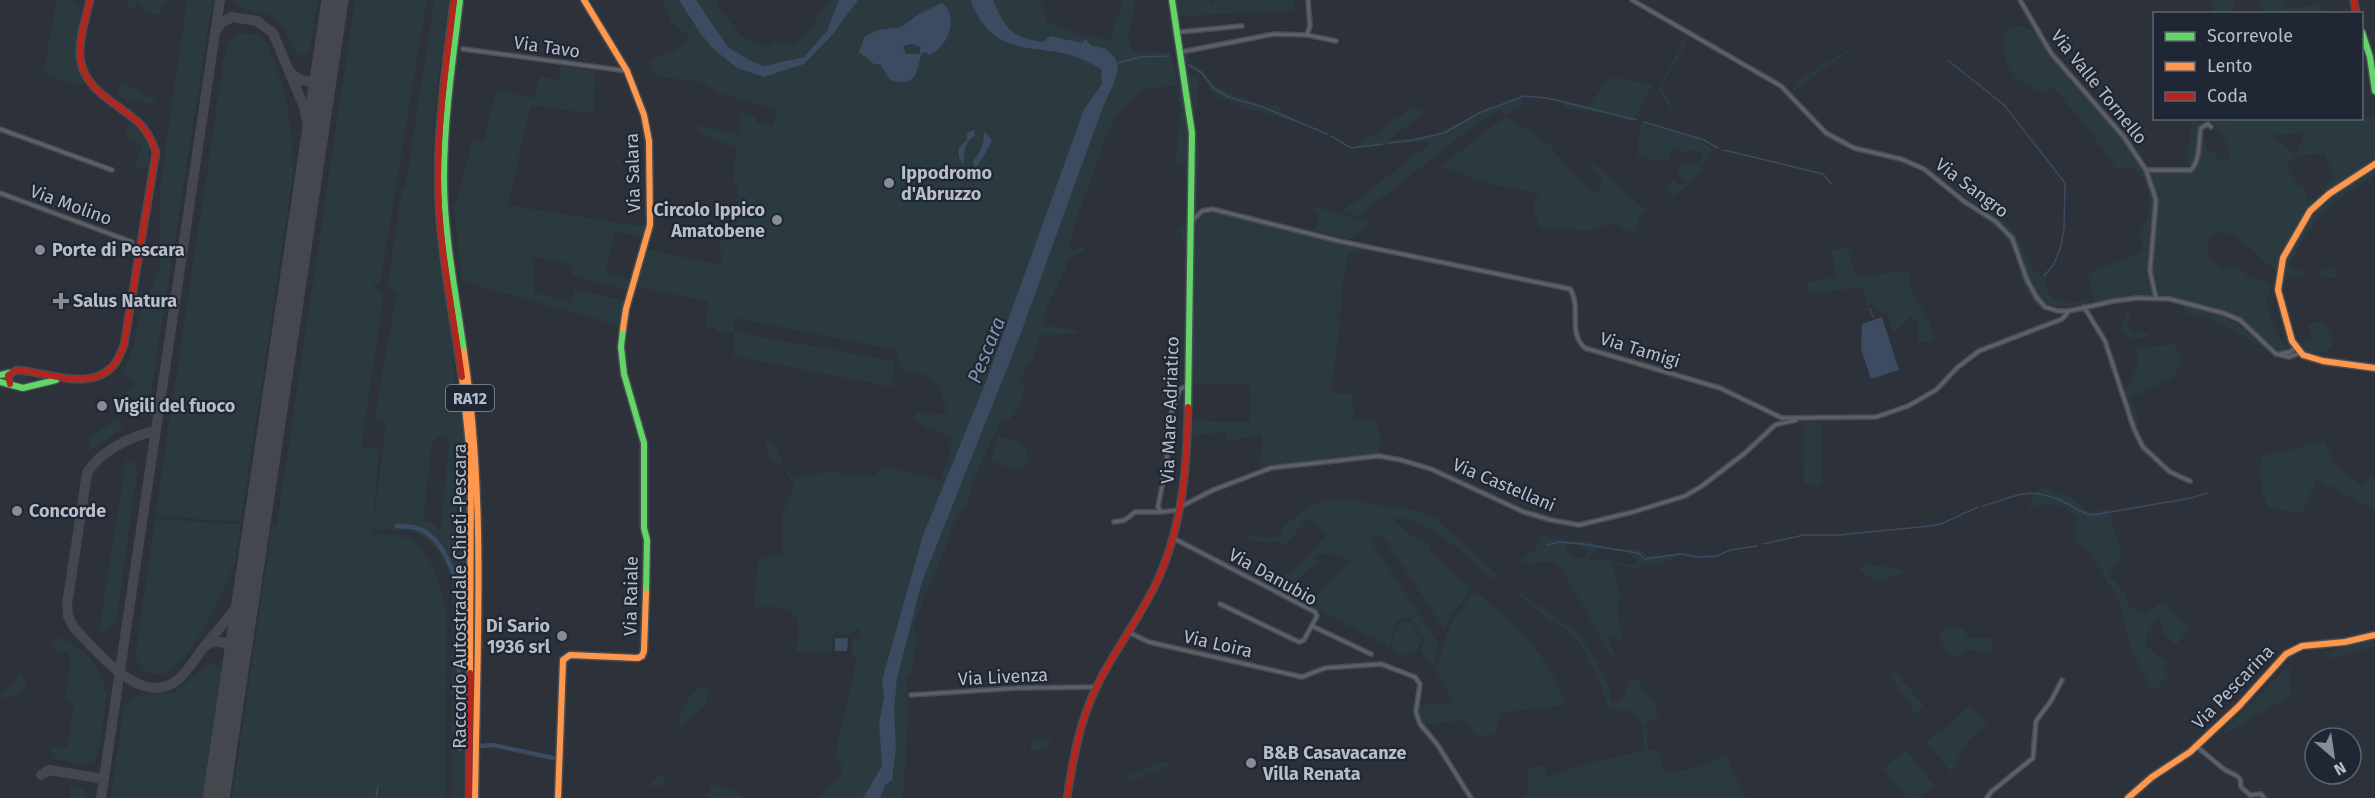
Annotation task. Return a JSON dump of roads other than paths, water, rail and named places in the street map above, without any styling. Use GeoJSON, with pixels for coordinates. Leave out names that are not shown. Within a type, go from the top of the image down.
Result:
{"type":"FeatureCollection","features":[{"type":"Feature","properties":{"kind":"main road"},"geometry":{"type":"LineString","coordinates":[[0,382],[19,388],[62,378],[98,377],[109,372],[119,359],[124,345],[155,166],[155,146],[142,126],[101,96],[84,73],[81,49],[90,0]]}},
{"type":"Feature","properties":{"kind":"main road","name":"Raccordo Autostradale Chieti-Pescara"},"geometry":{"type":"LineString","coordinates":[[454,0],[441,106],[438,179],[441,230],[463,383],[471,465],[469,798]]}},
{"type":"Feature","properties":{"kind":"main road","name":"Raccordo Autostradale Chieti-Pescara"},"geometry":{"type":"LineString","coordinates":[[460,0],[446,113],[444,179],[447,231],[470,397],[476,461],[478,538],[475,798]]}},
{"type":"Feature","properties":{"kind":"main road","name":"Via Salara"},"geometry":{"type":"LineString","coordinates":[[584,0],[627,71],[644,115],[649,150],[650,225],[626,309],[621,347],[624,374],[641,426]]}},
{"type":"Feature","properties":{"kind":"main road","name":"Via Mare Adriatico"},"geometry":{"type":"LineString","coordinates":[[1066,798],[1075,747],[1086,710],[1096,687],[1159,578],[1173,538],[1180,508],[1187,451],[1192,133],[1179,32],[1172,0]]}},
{"type":"Feature","properties":{"kind":"main road"},"geometry":{"type":"LineString","coordinates":[[2363,38],[2370,57],[2375,91]]}},
{"type":"Feature","properties":{"kind":"main road"},"geometry":{"type":"LineString","coordinates":[[2375,164],[2317,203],[2283,258],[2278,290],[2284,315],[2298,350],[2311,358],[2375,368]]}},
{"type":"Feature","properties":{"kind":"main road"},"geometry":{"type":"LineString","coordinates":[[0,375],[24,369],[62,378]]}},
{"type":"Feature","properties":{"kind":"main road"},"geometry":{"type":"LineString","coordinates":[[29,385],[32,378],[30,372]]}},
{"type":"Feature","properties":{"kind":"main road"},"geometry":{"type":"LineString","coordinates":[[9,373],[10,384]]}},
{"type":"Feature","properties":{"kind":"main road","name":"Via Raiale"},"geometry":{"type":"LineString","coordinates":[[558,798],[563,660],[570,656],[638,658],[644,651],[647,540],[644,528],[646,460],[641,426]]}},
{"type":"Feature","properties":{"kind":"main road","name":"Via Pescarina"},"geometry":{"type":"LineString","coordinates":[[2128,798],[2152,777],[2180,760],[2196,746],[2244,701],[2280,658],[2292,650],[2306,645],[2345,642],[2375,635]]}},
{"type":"Feature","properties":{"kind":"street"},"geometry":{"type":"LineString","coordinates":[[1307,35],[1310,26],[1308,0]]}},
{"type":"Feature","properties":{"kind":"street","name":"Via Sangro"},"geometry":{"type":"LineString","coordinates":[[1632,0],[1781,86],[1826,133],[1854,148],[1901,159],[1924,169],[1965,202],[2005,229],[2012,238],[2027,280],[2037,298],[2052,310],[2069,311]]}},
{"type":"Feature","properties":{"kind":"street","name":"Via Valle Tornello"},"geometry":{"type":"LineString","coordinates":[[2020,0],[2051,53],[2124,136],[2146,170],[2156,200],[2150,271],[2156,298]]}},
{"type":"Feature","properties":{"kind":"street"},"geometry":{"type":"LineString","coordinates":[[1179,32],[1242,26]]}},
{"type":"Feature","properties":{"kind":"street"},"geometry":{"type":"LineString","coordinates":[[1181,52],[1270,34],[1307,35],[1336,41]]}},
{"type":"Feature","properties":{"kind":"street","name":"Via Tavo"},"geometry":{"type":"LineString","coordinates":[[463,49],[627,71]]}},
{"type":"Feature","properties":{"kind":"street"},"geometry":{"type":"LineString","coordinates":[[2146,170],[2191,170],[2199,154],[2202,128],[2208,124],[2211,127]]}},
{"type":"Feature","properties":{"kind":"street"},"geometry":{"type":"LineString","coordinates":[[0,129],[112,170]]}},
{"type":"Feature","properties":{"kind":"street","name":"Via Molino"},"geometry":{"type":"LineString","coordinates":[[0,194],[132,242]]}},
{"type":"Feature","properties":{"kind":"street","name":"Via Tamigi"},"geometry":{"type":"LineString","coordinates":[[1191,222],[1202,211],[1212,209],[1339,241],[1570,289],[1575,300],[1577,338],[1585,348],[1705,383],[1736,395],[1782,418],[1876,417],[1908,406],[1936,390],[1958,367],[1979,351],[2062,319],[2069,311]]}},
{"type":"Feature","properties":{"kind":"street"},"geometry":{"type":"LineString","coordinates":[[2069,311],[2114,301],[2156,298],[2195,305],[2240,320],[2278,355],[2289,357],[2298,350]]}},
{"type":"Feature","properties":{"kind":"street"},"geometry":{"type":"LineString","coordinates":[[2084,307],[2104,341],[2134,429],[2143,447],[2170,472],[2190,481]]}},
{"type":"Feature","properties":{"kind":"street"},"geometry":{"type":"LineString","coordinates":[[2278,355],[2298,350]]}},
{"type":"Feature","properties":{"kind":"street"},"geometry":{"type":"LineString","coordinates":[[1161,512],[1158,507],[1167,460],[1169,415],[1180,389],[1188,386]]}},
{"type":"Feature","properties":{"kind":"street","name":"Via Castellani"},"geometry":{"type":"LineString","coordinates":[[1180,508],[1213,490],[1270,468],[1379,456],[1401,460],[1431,470],[1533,514],[1564,524],[1579,525],[1685,496],[1745,453],[1775,425],[1798,419]]}},
{"type":"Feature","properties":{"kind":"street"},"geometry":{"type":"LineString","coordinates":[[1114,522],[1125,520],[1135,512],[1161,512],[1180,508]]}},
{"type":"Feature","properties":{"kind":"street","name":"Via Danubio"},"geometry":{"type":"LineString","coordinates":[[1173,538],[1315,612],[1317,617],[1304,640],[1299,642],[1220,604]]}},
{"type":"Feature","properties":{"kind":"street"},"geometry":{"type":"LineString","coordinates":[[1312,626],[1371,654]]}},
{"type":"Feature","properties":{"kind":"street","name":"Via Loira"},"geometry":{"type":"LineString","coordinates":[[1128,632],[1149,642],[1303,677],[1325,668],[1381,664],[1415,677],[1420,687],[1416,712],[1420,724],[1437,744],[1471,798]]}},
{"type":"Feature","properties":{"kind":"street"},"geometry":{"type":"LineString","coordinates":[[1988,798],[1990,792],[2033,758],[2036,721],[2051,701],[2062,680]]}},
{"type":"Feature","properties":{"kind":"street","name":"Via Livenza"},"geometry":{"type":"LineString","coordinates":[[911,695],[1019,688],[1096,687]]}},
{"type":"Feature","properties":{"kind":"street"},"geometry":{"type":"LineString","coordinates":[[2196,746],[2225,770],[2237,776],[2241,787],[2250,795],[2261,794],[2264,798]]}},
{"type":"Feature","properties":{"kind":"water"},"geometry":{"type":"Polygon","coordinates":[[[679,0],[696,0],[728,47],[764,66],[804,57],[827,31],[839,0],[858,0],[833,34],[804,64],[764,77],[737,68],[712,48],[679,0]]]}},
{"type":"Feature","properties":{"kind":"water","name":"Pescara"},"geometry":{"type":"Polygon","coordinates":[[[970,0],[993,0],[1001,18],[1010,30],[1023,37],[1043,42],[1050,36],[1082,43],[1086,39],[1090,45],[1106,49],[1115,57],[1118,69],[1020,336],[921,585],[897,679],[894,709],[896,748],[892,780],[885,785],[880,798],[863,798],[882,766],[879,724],[884,697],[882,680],[923,535],[985,384],[1084,109],[1102,84],[1101,69],[1087,62],[1062,53],[1018,46],[996,36],[986,28],[970,0]]]}},
{"type":"Feature","properties":{"kind":"water"},"geometry":{"type":"Polygon","coordinates":[[[942,3],[947,9],[951,23],[946,39],[936,51],[929,55],[922,53],[911,80],[899,82],[890,80],[880,64],[874,64],[859,52],[865,36],[878,30],[901,27],[919,14],[942,3]],[[912,44],[903,46],[906,54],[919,54],[921,47],[912,44]]]}},
{"type":"Feature","properties":{"kind":"water"},"geometry":{"type":"Polygon","coordinates":[[[974,130],[975,136],[968,142],[965,149],[964,165],[959,157],[959,147],[967,140],[967,133],[974,130]]]}},
{"type":"Feature","properties":{"kind":"water"},"geometry":{"type":"Polygon","coordinates":[[[984,131],[992,140],[975,171],[973,161],[982,147],[984,131]]]}},
{"type":"Feature","properties":{"kind":"water"},"geometry":{"type":"Polygon","coordinates":[[[1882,317],[1899,370],[1871,379],[1861,349],[1862,324],[1882,317]]]}},
{"type":"Feature","properties":{"kind":"water"},"geometry":{"type":"Polygon","coordinates":[[[835,638],[848,638],[847,651],[835,651],[835,638]]]}},
{"type":"Feature","properties":{"kind":"waterway"},"geometry":{"type":"LineString","coordinates":[[1117,63],[1140,57],[1169,56]]}},
{"type":"Feature","properties":{"kind":"waterway"},"geometry":{"type":"LineString","coordinates":[[1949,61],[2004,105],[2065,183],[2064,228],[2061,246],[2054,264],[2044,276]]}},
{"type":"Feature","properties":{"kind":"waterway"},"geometry":{"type":"LineString","coordinates":[[1189,65],[1202,73],[1212,87],[1228,97],[1260,106],[1327,134]]}},
{"type":"Feature","properties":{"kind":"waterway"},"geometry":{"type":"LineString","coordinates":[[1388,143],[1444,133],[1479,113],[1524,96],[1547,98],[1637,120]]}},
{"type":"Feature","properties":{"kind":"waterway"},"geometry":{"type":"LineString","coordinates":[[1644,122],[1704,140],[1718,148]]}},
{"type":"Feature","properties":{"kind":"waterway"},"geometry":{"type":"LineString","coordinates":[[1331,136],[1351,148],[1383,144]]}},
{"type":"Feature","properties":{"kind":"waterway"},"geometry":{"type":"LineString","coordinates":[[1724,150],[1823,174],[1831,184]]}},
{"type":"Feature","properties":{"kind":"waterway"},"geometry":{"type":"LineString","coordinates":[[1871,313],[1873,317]]}},
{"type":"Feature","properties":{"kind":"waterway"},"geometry":{"type":"LineString","coordinates":[[1983,506],[2034,493],[2055,498],[2093,515],[2191,498],[2207,493]]}},
{"type":"Feature","properties":{"kind":"waterway"},"geometry":{"type":"LineString","coordinates":[[1763,544],[1804,535],[1839,535],[1931,526],[1941,524],[1978,507]]}},
{"type":"Feature","properties":{"kind":"waterway"},"geometry":{"type":"LineString","coordinates":[[397,526],[424,531],[438,543],[458,585],[460,749]]}},
{"type":"Feature","properties":{"kind":"waterway"},"geometry":{"type":"LineString","coordinates":[[1547,545],[1559,542],[1583,544],[1638,553],[1645,559],[1680,554],[1698,557],[1717,556],[1730,550],[1757,546]]}},
{"type":"Feature","properties":{"kind":"waterway"},"geometry":{"type":"LineString","coordinates":[[480,746],[493,745],[553,758]]}},
{"type":"Feature","properties":{"kind":"waterway"},"geometry":{"type":"LineString","coordinates":[[376,798],[378,786]]}},
{"type":"Feature","properties":{"kind":"place","name":"Ippodromo d'Abruzzo"},"geometry":{"type":"Point","coordinates":[889,183]}},
{"type":"Feature","properties":{"kind":"place","name":"Circolo Ippico Amatobene"},"geometry":{"type":"Point","coordinates":[777,220]}},
{"type":"Feature","properties":{"kind":"place","name":"Porte di Pescara"},"geometry":{"type":"Point","coordinates":[40,250]}},
{"type":"Feature","properties":{"kind":"place","name":"Salus Natura"},"geometry":{"type":"Point","coordinates":[61,301]}},
{"type":"Feature","properties":{"kind":"place","name":"Vigili del fuoco"},"geometry":{"type":"Point","coordinates":[102,406]}},
{"type":"Feature","properties":{"kind":"place","name":"Concorde"},"geometry":{"type":"Point","coordinates":[17,511]}},
{"type":"Feature","properties":{"kind":"place","name":"Di Sario 1936 srl"},"geometry":{"type":"Point","coordinates":[562,636]}},
{"type":"Feature","properties":{"kind":"place","name":"B&B Casavacanze Villa Renata"},"geometry":{"type":"Point","coordinates":[1251,763]}}]}
